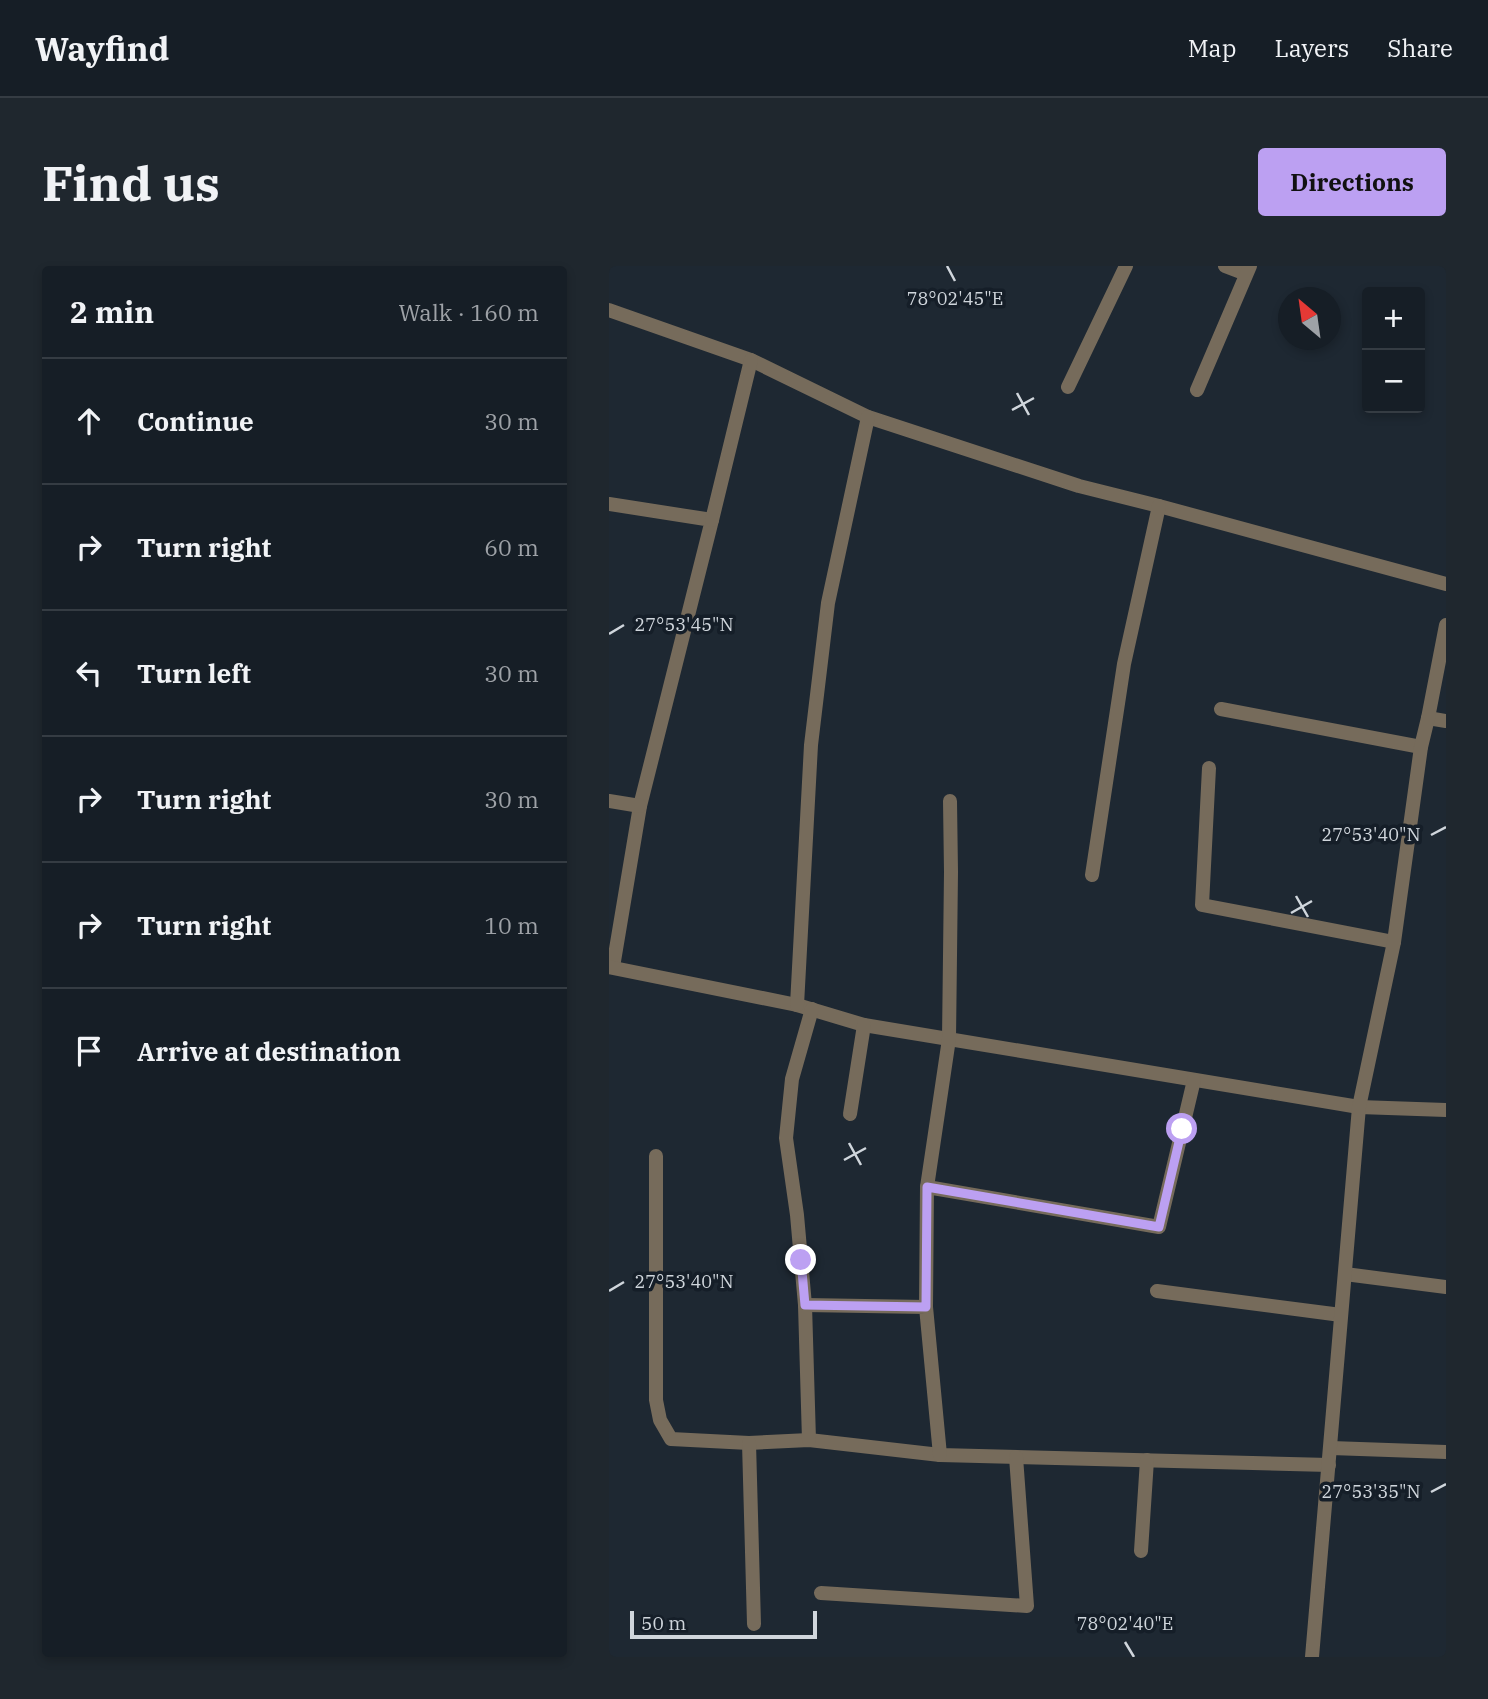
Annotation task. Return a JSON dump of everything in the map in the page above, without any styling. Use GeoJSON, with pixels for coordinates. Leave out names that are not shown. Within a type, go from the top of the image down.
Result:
{"type":"FeatureCollection","features":[{"type":"Feature","properties":{"kind":"street"},"geometry":{"type":"LineString","coordinates":[[1068,387],[1126,266]]}},
{"type":"Feature","properties":{"kind":"street"},"geometry":{"type":"LineString","coordinates":[[1197,390],[1248,270],[1225,266]]}},
{"type":"Feature","properties":{"kind":"street"},"geometry":{"type":"LineString","coordinates":[[609,310],[751,360],[868,417],[1079,486],[1446,584]]}},
{"type":"Feature","properties":{"kind":"street"},"geometry":{"type":"LineString","coordinates":[[751,360],[640,806],[611,967],[797,1005],[864,1025],[1359,1107],[1446,1110]]}},
{"type":"Feature","properties":{"kind":"street"},"geometry":{"type":"LineString","coordinates":[[797,1005],[811,746],[828,603],[868,417]]}},
{"type":"Feature","properties":{"kind":"street"},"geometry":{"type":"LineString","coordinates":[[609,504],[712,520]]}},
{"type":"Feature","properties":{"kind":"street"},"geometry":{"type":"LineString","coordinates":[[1092,876],[1124,664],[1159,506]]}},
{"type":"Feature","properties":{"kind":"street"},"geometry":{"type":"LineString","coordinates":[[1313,1657],[1359,1107],[1394,942],[1421,747],[1446,625]]}},
{"type":"Feature","properties":{"kind":"street"},"geometry":{"type":"LineString","coordinates":[[1221,709],[1421,747]]}},
{"type":"Feature","properties":{"kind":"street"},"geometry":{"type":"LineString","coordinates":[[1428,718],[1446,721]]}},
{"type":"Feature","properties":{"kind":"street"},"geometry":{"type":"LineString","coordinates":[[1209,768],[1202,905],[1394,942]]}},
{"type":"Feature","properties":{"kind":"street"},"geometry":{"type":"LineString","coordinates":[[609,801],[640,806]]}},
{"type":"Feature","properties":{"kind":"street"},"geometry":{"type":"LineString","coordinates":[[940,1455],[926,1307],[927,1187],[949,1039],[950,801]]}},
{"type":"Feature","properties":{"kind":"street"},"geometry":{"type":"LineString","coordinates":[[809,1440],[805,1305],[797,1215],[786,1139],[792,1079],[812,1009]]}},
{"type":"Feature","properties":{"kind":"street"},"geometry":{"type":"LineString","coordinates":[[850,1114],[864,1025]]}},
{"type":"Feature","properties":{"kind":"street"},"geometry":{"type":"LineString","coordinates":[[927,1187],[1159,1227],[1194,1080]]}},
{"type":"Feature","properties":{"kind":"street"},"geometry":{"type":"LineString","coordinates":[[656,1156],[656,1400],[660,1420],[671,1439],[749,1443],[809,1440],[940,1455],[1329,1465]]}},
{"type":"Feature","properties":{"kind":"street"},"geometry":{"type":"LineString","coordinates":[[1345,1274],[1446,1287]]}},
{"type":"Feature","properties":{"kind":"street"},"geometry":{"type":"LineString","coordinates":[[1157,1291],[1342,1315]]}},
{"type":"Feature","properties":{"kind":"street"},"geometry":{"type":"LineString","coordinates":[[805,1305],[926,1307]]}},
{"type":"Feature","properties":{"kind":"street"},"geometry":{"type":"LineString","coordinates":[[749,1443],[754,1624]]}},
{"type":"Feature","properties":{"kind":"street"},"geometry":{"type":"LineString","coordinates":[[1331,1448],[1446,1452]]}},
{"type":"Feature","properties":{"kind":"street"},"geometry":{"type":"LineString","coordinates":[[821,1593],[1027,1606],[1016,1457]]}},
{"type":"Feature","properties":{"kind":"street"},"geometry":{"type":"LineString","coordinates":[[1141,1552],[1147,1460]]}},
{"type":"Feature","properties":{"kind":"route"},"geometry":{"type":"LineString","coordinates":[[801,1260],[805,1305],[926,1307],[927,1187],[1159,1227],[1182,1129]]}}]}
